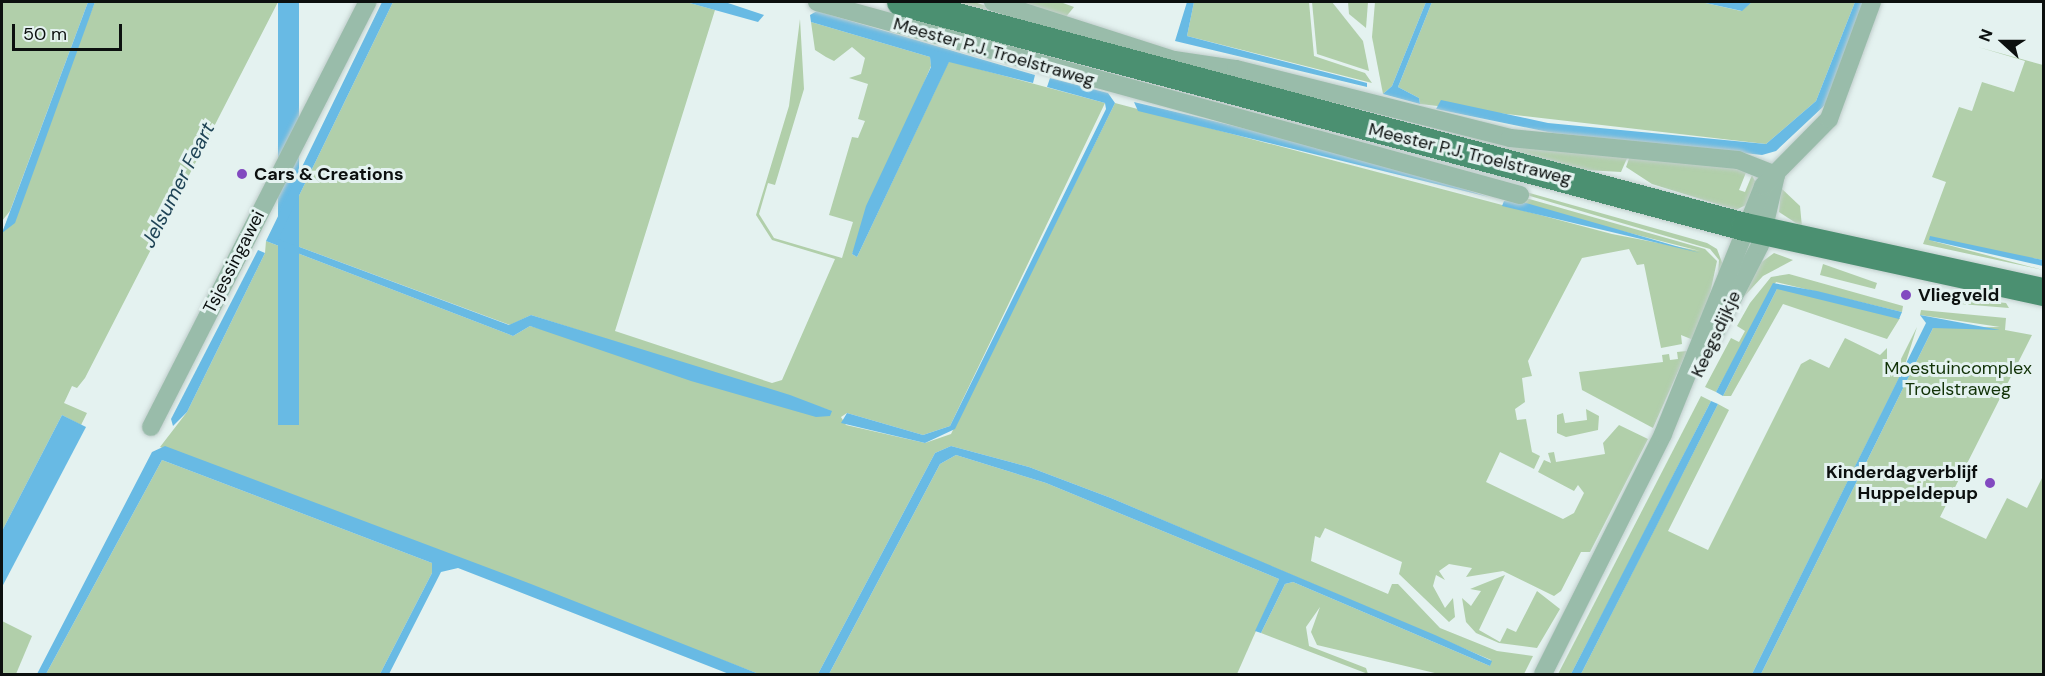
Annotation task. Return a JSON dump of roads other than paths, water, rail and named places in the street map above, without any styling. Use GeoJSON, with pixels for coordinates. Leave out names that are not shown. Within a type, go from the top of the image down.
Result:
{"type":"FeatureCollection","features":[{"type":"Feature","properties":{"kind":"main road","name":"Meester P.J. Troelstraweg"},"geometry":{"type":"LineString","coordinates":[[901,2],[1755,229],[2043,292]]}},
{"type":"Feature","properties":{"kind":"street","name":"Tsjessingawei"},"geometry":{"type":"LineString","coordinates":[[151,427],[368,2]]}},
{"type":"Feature","properties":{"kind":"street","name":"Meester P.J. Troelstraweg"},"geometry":{"type":"LineString","coordinates":[[817,2],[1520,195]]}},
{"type":"Feature","properties":{"kind":"street","name":"Meester P.J. Troelstraweg"},"geometry":{"type":"LineString","coordinates":[[993,2],[1174,60],[1236,69],[1510,138],[1738,160],[1776,175]]}},
{"type":"Feature","properties":{"kind":"street"},"geometry":{"type":"LineString","coordinates":[[1776,175],[1829,119],[1872,2]]}},
{"type":"Feature","properties":{"kind":"street","name":"Keegsdijkje"},"geometry":{"type":"LineString","coordinates":[[1543,675],[1575,605],[1663,434],[1755,229],[1776,175]]}},
{"type":"Feature","properties":{"kind":"street","name":"Keegsdijkje"},"geometry":{"type":"LineString","coordinates":[[1533,675],[1575,605]]}},
{"type":"Feature","properties":{"kind":"water"},"geometry":{"type":"Polygon","coordinates":[[[88,2],[95,2],[15,223],[2,233],[88,2]]]}},
{"type":"Feature","properties":{"kind":"water"},"geometry":{"type":"Polygon","coordinates":[[[278,2],[299,2],[299,425],[278,425],[278,2]]]}},
{"type":"Feature","properties":{"kind":"water"},"geometry":{"type":"Polygon","coordinates":[[[382,2],[393,2],[278,239],[509,325],[531,315],[790,395],[832,411],[830,416],[816,417],[691,381],[530,326],[513,336],[266,241],[382,2]]]}},
{"type":"Feature","properties":{"kind":"water"},"geometry":{"type":"Polygon","coordinates":[[[686,2],[725,2],[764,15],[758,22],[686,2]]]}},
{"type":"Feature","properties":{"kind":"water"},"geometry":{"type":"Polygon","coordinates":[[[1187,2],[1194,2],[1187,36],[1367,83],[1367,87],[1175,41],[1187,2]]]}},
{"type":"Feature","properties":{"kind":"water"},"geometry":{"type":"Polygon","coordinates":[[[1426,2],[1432,2],[1398,87],[1419,98],[1420,104],[1383,94],[1392,86],[1426,2]]]}},
{"type":"Feature","properties":{"kind":"water"},"geometry":{"type":"Polygon","coordinates":[[[1701,2],[1752,2],[1742,11],[1701,2]]]}},
{"type":"Feature","properties":{"kind":"water"},"geometry":{"type":"Polygon","coordinates":[[[1855,2],[1863,2],[1825,105],[1776,151],[1762,155],[1553,133],[1436,109],[1441,100],[1548,123],[1766,144],[1816,101],[1855,2]]]}},
{"type":"Feature","properties":{"kind":"water"},"geometry":{"type":"Polygon","coordinates":[[[817,11],[1035,75],[1033,83],[949,62],[857,257],[852,254],[866,206],[931,67],[930,57],[811,22],[810,15],[817,11]]]}},
{"type":"Feature","properties":{"kind":"water"},"geometry":{"type":"Polygon","coordinates":[[[1050,78],[1108,93],[1115,103],[955,429],[925,443],[841,423],[847,413],[923,435],[950,426],[1106,109],[1105,103],[1047,87],[1050,78]]]}},
{"type":"Feature","properties":{"kind":"water"},"geometry":{"type":"Polygon","coordinates":[[[1134,102],[1372,159],[1489,197],[1138,111],[1134,102]]]}},
{"type":"Feature","properties":{"kind":"water"},"geometry":{"type":"Polygon","coordinates":[[[1504,201],[1526,203],[1700,253],[1502,206],[1504,201]]]}},
{"type":"Feature","properties":{"kind":"water"},"geometry":{"type":"Polygon","coordinates":[[[1930,236],[2043,260],[2043,266],[1929,240],[1930,236]]]}},
{"type":"Feature","properties":{"kind":"water"},"geometry":{"type":"Polygon","coordinates":[[[258,250],[265,253],[187,412],[173,426],[171,419],[258,250]]]}},
{"type":"Feature","properties":{"kind":"water"},"geometry":{"type":"Polygon","coordinates":[[[1773,283],[1817,291],[1902,312],[1899,319],[1777,289],[1723,396],[1716,392],[1773,283]]]}},
{"type":"Feature","properties":{"kind":"water"},"geometry":{"type":"Polygon","coordinates":[[[1920,315],[2000,330],[1933,328],[1761,674],[1752,674],[1926,323],[1920,315]]]}},
{"type":"Feature","properties":{"kind":"water"},"geometry":{"type":"Polygon","coordinates":[[[1711,401],[1718,404],[1581,674],[1571,674],[1711,401]]]}},
{"type":"Feature","properties":{"kind":"water"},"geometry":{"type":"Polygon","coordinates":[[[62,415],[86,427],[2,587],[2,531],[62,415]]]}},
{"type":"Feature","properties":{"kind":"water"},"geometry":{"type":"Polygon","coordinates":[[[165,446],[531,584],[759,674],[729,674],[458,568],[441,572],[389,674],[380,674],[432,573],[432,563],[162,460],[46,674],[37,674],[152,452],[165,446]]]}},
{"type":"Feature","properties":{"kind":"water"},"geometry":{"type":"Polygon","coordinates":[[[951,446],[1029,467],[1111,498],[1435,635],[1492,661],[1490,666],[1293,582],[1285,584],[1261,633],[1255,631],[1279,579],[1046,483],[956,455],[940,464],[829,674],[818,674],[935,453],[951,446]]]}},
{"type":"Feature","properties":{"kind":"place","name":"Cars & Creations"},"geometry":{"type":"Point","coordinates":[242,174]}},
{"type":"Feature","properties":{"kind":"place","name":"Vliegveld"},"geometry":{"type":"Point","coordinates":[1906,295]}},
{"type":"Feature","properties":{"kind":"place","name":"Kinderdagverblijf Huppeldepup"},"geometry":{"type":"Point","coordinates":[1990,483]}},
{"type":"Feature","properties":{"kind":"water label","name":"Jelsumer Feart"},"geometry":{"type":"Point","coordinates":[178,185]}},
{"type":"Feature","properties":{"kind":"park label","name":"Moestuincomplex Troelstraweg"},"geometry":{"type":"Point","coordinates":[1958,379]}}]}
